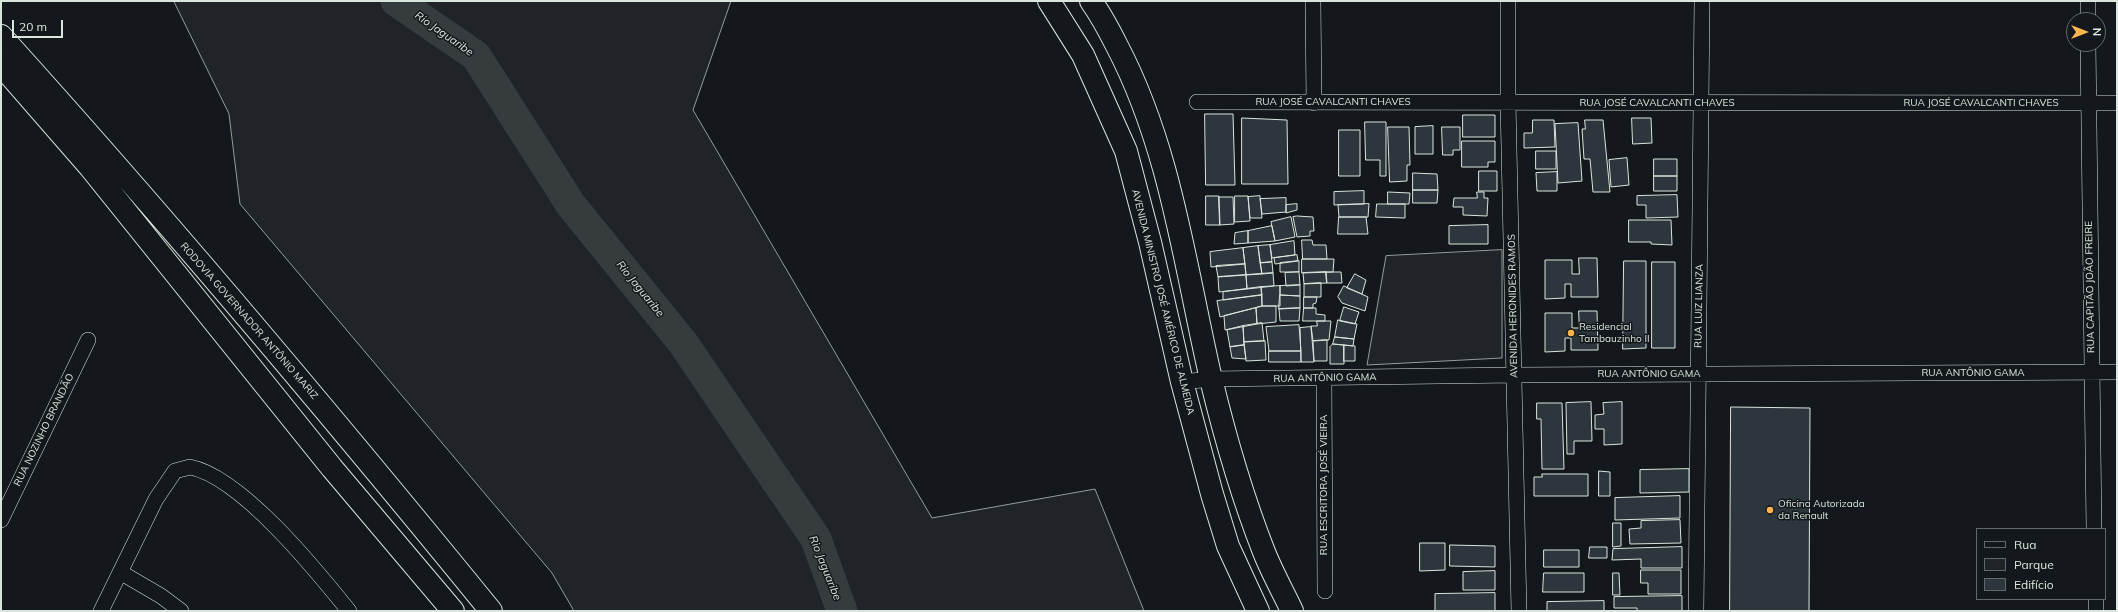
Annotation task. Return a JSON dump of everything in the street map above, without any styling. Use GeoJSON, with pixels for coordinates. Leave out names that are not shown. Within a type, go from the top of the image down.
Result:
{"type":"FeatureCollection","features":[{"type":"Feature","properties":{"kind":"main road","name":"AVENIDA MINISTRO JOSÉ AMÉRICO DE ALMEIDA"},"geometry":{"type":"LineString","coordinates":[[1049,1],[1083,55],[1126,151],[1150,242],[1182,382],[1212,494],[1228,546],[1258,611]]}},
{"type":"Feature","properties":{"kind":"main road"},"geometry":{"type":"LineString","coordinates":[[1091,1],[1100,13],[1129,69],[1154,132],[1181,238],[1211,379],[1237,474],[1265,553],[1292,611]]}},
{"type":"Feature","properties":{"kind":"main road","name":"RODOVIA GOVERNADOR ANTÔNIO MARIZ"},"geometry":{"type":"LineString","coordinates":[[1,36],[85,130],[356,446],[491,611]]}},
{"type":"Feature","properties":{"kind":"main road"},"geometry":{"type":"LineString","coordinates":[[1,65],[22,86],[90,167],[332,468],[453,611]]}},
{"type":"Feature","properties":{"kind":"street"},"geometry":{"type":"LineString","coordinates":[[1313,1],[1314,103]]}},
{"type":"Feature","properties":{"kind":"street","name":"AVENIDA HERONIDES RAMOS"},"geometry":{"type":"LineString","coordinates":[[1508,1],[1508,102],[1520,611]]}},
{"type":"Feature","properties":{"kind":"street","name":"RUA LUIZ LIANZA"},"geometry":{"type":"LineString","coordinates":[[1696,611],[1702,1]]}},
{"type":"Feature","properties":{"kind":"street"},"geometry":{"type":"LineString","coordinates":[[2088,1],[2088,12]]}},
{"type":"Feature","properties":{"kind":"street","name":"RUA CAPITÃO JOÃO FREIRE"},"geometry":{"type":"LineString","coordinates":[[2088,52],[2094,528]]}},
{"type":"Feature","properties":{"kind":"street","name":"RUA JOSÉ CAVALCANTI CHAVES"},"geometry":{"type":"LineString","coordinates":[[1197,102],[1508,102],[1701,104],[2117,103]]}},
{"type":"Feature","properties":{"kind":"street","name":"RUA NOZINHO BRANDÃO"},"geometry":{"type":"LineString","coordinates":[[1,520],[88,340]]}},
{"type":"Feature","properties":{"kind":"street","name":"RUA ANTÔNIO GAMA"},"geometry":{"type":"LineString","coordinates":[[1182,382],[1211,379],[1514,375],[2117,372]]}},
{"type":"Feature","properties":{"kind":"street","name":"RUA ESCRITORA JOSÉ VIEIRA"},"geometry":{"type":"LineString","coordinates":[[1324,378],[1325,591]]}},
{"type":"Feature","properties":{"kind":"street"},"geometry":{"type":"LineString","coordinates":[[101,611],[156,500],[175,471],[183,468],[195,468],[228,485],[282,533],[349,611]]}},
{"type":"Feature","properties":{"kind":"street"},"geometry":{"type":"LineString","coordinates":[[120,572],[162,596],[181,611]]}},
{"type":"Feature","properties":{"kind":"street"},"geometry":{"type":"LineString","coordinates":[[2096,600],[2096,611]]}},
{"type":"Feature","properties":{"kind":"green space"},"geometry":{"type":"Polygon","coordinates":[[[174,1],[731,1],[693,110],[932,518],[1095,489],[1144,611],[574,611],[552,573],[240,204],[229,114],[174,1]]]}},
{"type":"Feature","properties":{"kind":"green space"},"geometry":{"type":"Polygon","coordinates":[[[1502,250],[1502,358],[1367,365],[1386,256],[1502,250]]]}},
{"type":"Feature","properties":{"kind":"building"},"geometry":{"type":"Polygon","coordinates":[[[1205,114],[1233,114],[1235,185],[1206,185],[1205,114]]]}},
{"type":"Feature","properties":{"kind":"building"},"geometry":{"type":"Polygon","coordinates":[[[1463,115],[1495,115],[1495,137],[1463,137],[1463,115]]]}},
{"type":"Feature","properties":{"kind":"building"},"geometry":{"type":"Polygon","coordinates":[[[1242,118],[1287,120],[1288,184],[1242,184],[1242,118]]]}},
{"type":"Feature","properties":{"kind":"building"},"geometry":{"type":"Polygon","coordinates":[[[1632,118],[1651,118],[1652,143],[1633,144],[1632,118]]]}},
{"type":"Feature","properties":{"kind":"building"},"geometry":{"type":"Polygon","coordinates":[[[1533,120],[1554,120],[1555,147],[1524,148],[1524,133],[1532,133],[1533,120]]]}},
{"type":"Feature","properties":{"kind":"building"},"geometry":{"type":"Polygon","coordinates":[[[1585,120],[1603,120],[1610,192],[1593,192],[1590,159],[1584,159],[1582,129],[1585,129],[1585,120]]]}},
{"type":"Feature","properties":{"kind":"building"},"geometry":{"type":"Polygon","coordinates":[[[1365,122],[1386,122],[1386,176],[1380,176],[1380,160],[1366,160],[1365,122]]]}},
{"type":"Feature","properties":{"kind":"building"},"geometry":{"type":"Polygon","coordinates":[[[1578,123],[1582,181],[1558,183],[1555,124],[1578,123]]]}},
{"type":"Feature","properties":{"kind":"building"},"geometry":{"type":"Polygon","coordinates":[[[1433,126],[1433,154],[1415,154],[1415,127],[1433,126]]]}},
{"type":"Feature","properties":{"kind":"building"},"geometry":{"type":"Polygon","coordinates":[[[1388,127],[1409,127],[1410,165],[1407,165],[1407,181],[1390,182],[1388,127]]]}},
{"type":"Feature","properties":{"kind":"building"},"geometry":{"type":"Polygon","coordinates":[[[1442,127],[1460,127],[1460,150],[1453,150],[1453,155],[1443,155],[1442,127]]]}},
{"type":"Feature","properties":{"kind":"building"},"geometry":{"type":"Polygon","coordinates":[[[1339,130],[1360,130],[1360,176],[1339,176],[1339,130]]]}},
{"type":"Feature","properties":{"kind":"building"},"geometry":{"type":"Polygon","coordinates":[[[1462,141],[1495,141],[1495,162],[1488,162],[1488,167],[1462,167],[1462,141]]]}},
{"type":"Feature","properties":{"kind":"building"},"geometry":{"type":"Polygon","coordinates":[[[1536,151],[1556,151],[1556,169],[1536,169],[1536,151]]]}},
{"type":"Feature","properties":{"kind":"building"},"geometry":{"type":"Polygon","coordinates":[[[1627,158],[1629,185],[1611,187],[1609,160],[1627,158]]]}},
{"type":"Feature","properties":{"kind":"building"},"geometry":{"type":"Polygon","coordinates":[[[1654,159],[1677,159],[1677,176],[1654,176],[1654,159]]]}},
{"type":"Feature","properties":{"kind":"building"},"geometry":{"type":"Polygon","coordinates":[[[1479,171],[1497,171],[1497,191],[1479,191],[1479,171]]]}},
{"type":"Feature","properties":{"kind":"building"},"geometry":{"type":"Polygon","coordinates":[[[1557,172],[1557,191],[1537,191],[1536,173],[1557,172]]]}},
{"type":"Feature","properties":{"kind":"building"},"geometry":{"type":"Polygon","coordinates":[[[1413,173],[1437,174],[1438,190],[1413,190],[1413,173]]]}},
{"type":"Feature","properties":{"kind":"building"},"geometry":{"type":"Polygon","coordinates":[[[1654,176],[1677,176],[1677,191],[1654,191],[1654,176]]]}},
{"type":"Feature","properties":{"kind":"building"},"geometry":{"type":"Polygon","coordinates":[[[1413,190],[1438,190],[1437,203],[1413,203],[1413,190]]]}},
{"type":"Feature","properties":{"kind":"building"},"geometry":{"type":"Polygon","coordinates":[[[1364,191],[1364,204],[1334,205],[1334,192],[1364,191]]]}},
{"type":"Feature","properties":{"kind":"building"},"geometry":{"type":"Polygon","coordinates":[[[1388,192],[1410,193],[1409,204],[1388,204],[1388,192]]]}},
{"type":"Feature","properties":{"kind":"building"},"geometry":{"type":"Polygon","coordinates":[[[1477,192],[1484,192],[1484,198],[1488,198],[1487,216],[1463,215],[1463,207],[1453,207],[1454,198],[1477,198],[1477,192]]]}},
{"type":"Feature","properties":{"kind":"building"},"geometry":{"type":"Polygon","coordinates":[[[1677,195],[1678,217],[1646,218],[1646,205],[1637,205],[1637,196],[1677,195]]]}},
{"type":"Feature","properties":{"kind":"building"},"geometry":{"type":"Polygon","coordinates":[[[1206,196],[1219,196],[1220,225],[1206,225],[1206,196]]]}},
{"type":"Feature","properties":{"kind":"building"},"geometry":{"type":"Polygon","coordinates":[[[1235,196],[1248,196],[1250,221],[1235,222],[1235,196]]]}},
{"type":"Feature","properties":{"kind":"building"},"geometry":{"type":"Polygon","coordinates":[[[1260,196],[1262,218],[1250,218],[1248,197],[1260,196]]]}},
{"type":"Feature","properties":{"kind":"building"},"geometry":{"type":"Polygon","coordinates":[[[1219,197],[1233,197],[1234,224],[1220,225],[1219,197]]]}},
{"type":"Feature","properties":{"kind":"building"},"geometry":{"type":"Polygon","coordinates":[[[1286,198],[1286,212],[1262,214],[1260,199],[1286,198]]]}},
{"type":"Feature","properties":{"kind":"building"},"geometry":{"type":"Polygon","coordinates":[[[1297,204],[1297,210],[1286,213],[1286,205],[1297,204]]]}},
{"type":"Feature","properties":{"kind":"building"},"geometry":{"type":"Polygon","coordinates":[[[1369,204],[1368,217],[1339,217],[1338,205],[1369,204]]]}},
{"type":"Feature","properties":{"kind":"building"},"geometry":{"type":"Polygon","coordinates":[[[1377,204],[1405,204],[1405,218],[1376,217],[1377,204]]]}},
{"type":"Feature","properties":{"kind":"building"},"geometry":{"type":"Polygon","coordinates":[[[1291,217],[1295,237],[1275,241],[1271,222],[1291,217]]]}},
{"type":"Feature","properties":{"kind":"building"},"geometry":{"type":"Polygon","coordinates":[[[1293,217],[1313,217],[1314,231],[1310,231],[1310,236],[1297,237],[1293,217]]]}},
{"type":"Feature","properties":{"kind":"building"},"geometry":{"type":"Polygon","coordinates":[[[1339,217],[1366,217],[1368,234],[1338,234],[1339,217]]]}},
{"type":"Feature","properties":{"kind":"building"},"geometry":{"type":"Polygon","coordinates":[[[1629,220],[1671,220],[1672,245],[1651,244],[1651,242],[1629,242],[1629,220]]]}},
{"type":"Feature","properties":{"kind":"building"},"geometry":{"type":"Polygon","coordinates":[[[1488,225],[1488,244],[1449,244],[1449,226],[1488,225]]]}},
{"type":"Feature","properties":{"kind":"building"},"geometry":{"type":"Polygon","coordinates":[[[1272,226],[1275,241],[1248,243],[1248,231],[1272,226]]]}},
{"type":"Feature","properties":{"kind":"building"},"geometry":{"type":"Polygon","coordinates":[[[1248,231],[1248,243],[1234,244],[1235,233],[1248,231]]]}},
{"type":"Feature","properties":{"kind":"building"},"geometry":{"type":"Polygon","coordinates":[[[1302,240],[1312,240],[1313,245],[1326,245],[1327,259],[1303,259],[1302,240]]]}},
{"type":"Feature","properties":{"kind":"building"},"geometry":{"type":"Polygon","coordinates":[[[1294,241],[1295,255],[1272,258],[1270,245],[1294,241]]]}},
{"type":"Feature","properties":{"kind":"building"},"geometry":{"type":"Polygon","coordinates":[[[1270,245],[1272,262],[1260,263],[1258,246],[1270,245]]]}},
{"type":"Feature","properties":{"kind":"building"},"geometry":{"type":"Polygon","coordinates":[[[1258,246],[1262,274],[1246,275],[1243,248],[1258,246]]]}},
{"type":"Feature","properties":{"kind":"building"},"geometry":{"type":"Polygon","coordinates":[[[1243,248],[1245,264],[1211,267],[1210,252],[1243,248]]]}},
{"type":"Feature","properties":{"kind":"building"},"geometry":{"type":"Polygon","coordinates":[[[1297,255],[1298,261],[1275,264],[1274,258],[1297,255]]]}},
{"type":"Feature","properties":{"kind":"building"},"geometry":{"type":"Polygon","coordinates":[[[1579,258],[1597,258],[1598,297],[1571,297],[1571,284],[1565,284],[1565,298],[1545,299],[1545,260],[1572,260],[1572,274],[1579,274],[1579,258]]]}},
{"type":"Feature","properties":{"kind":"building"},"geometry":{"type":"Polygon","coordinates":[[[1302,259],[1334,259],[1333,272],[1302,273],[1302,259]]]}},
{"type":"Feature","properties":{"kind":"building"},"geometry":{"type":"Polygon","coordinates":[[[1299,261],[1299,272],[1280,272],[1280,263],[1299,261]]]}},
{"type":"Feature","properties":{"kind":"building"},"geometry":{"type":"Polygon","coordinates":[[[1624,261],[1646,261],[1646,348],[1623,349],[1624,261]]]}},
{"type":"Feature","properties":{"kind":"building"},"geometry":{"type":"Polygon","coordinates":[[[1272,262],[1273,273],[1262,274],[1260,263],[1272,262]]]}},
{"type":"Feature","properties":{"kind":"building"},"geometry":{"type":"Polygon","coordinates":[[[1652,262],[1675,262],[1675,348],[1652,348],[1652,262]]]}},
{"type":"Feature","properties":{"kind":"building"},"geometry":{"type":"Polygon","coordinates":[[[1245,264],[1246,275],[1218,277],[1216,266],[1245,264]]]}},
{"type":"Feature","properties":{"kind":"building"},"geometry":{"type":"Polygon","coordinates":[[[1299,272],[1300,285],[1286,286],[1285,273],[1299,272]]]}},
{"type":"Feature","properties":{"kind":"building"},"geometry":{"type":"Polygon","coordinates":[[[1326,272],[1341,272],[1342,283],[1327,283],[1326,272]]]}},
{"type":"Feature","properties":{"kind":"building"},"geometry":{"type":"Polygon","coordinates":[[[1326,272],[1327,283],[1304,284],[1303,273],[1326,272]]]}},
{"type":"Feature","properties":{"kind":"building"},"geometry":{"type":"Polygon","coordinates":[[[1273,273],[1274,286],[1247,289],[1246,275],[1273,273]]]}},
{"type":"Feature","properties":{"kind":"building"},"geometry":{"type":"Polygon","coordinates":[[[1355,274],[1366,280],[1362,294],[1347,288],[1355,274]]]}},
{"type":"Feature","properties":{"kind":"building"},"geometry":{"type":"Polygon","coordinates":[[[1246,275],[1247,289],[1219,292],[1218,277],[1246,275]]]}},
{"type":"Feature","properties":{"kind":"building"},"geometry":{"type":"Polygon","coordinates":[[[1321,283],[1321,297],[1304,297],[1304,284],[1321,283]]]}},
{"type":"Feature","properties":{"kind":"building"},"geometry":{"type":"Polygon","coordinates":[[[1300,285],[1300,296],[1280,295],[1280,286],[1300,285]]]}},
{"type":"Feature","properties":{"kind":"building"},"geometry":{"type":"Polygon","coordinates":[[[1280,286],[1280,306],[1262,306],[1261,287],[1280,286]]]}},
{"type":"Feature","properties":{"kind":"building"},"geometry":{"type":"Polygon","coordinates":[[[1344,286],[1368,297],[1365,311],[1342,303],[1338,297],[1344,286]]]}},
{"type":"Feature","properties":{"kind":"building"},"geometry":{"type":"Polygon","coordinates":[[[1261,287],[1262,295],[1223,300],[1223,292],[1261,287]]]}},
{"type":"Feature","properties":{"kind":"building"},"geometry":{"type":"Polygon","coordinates":[[[1262,295],[1262,306],[1220,317],[1217,301],[1262,295]]]}},
{"type":"Feature","properties":{"kind":"building"},"geometry":{"type":"Polygon","coordinates":[[[1280,295],[1300,296],[1300,308],[1279,309],[1280,295]]]}},
{"type":"Feature","properties":{"kind":"building"},"geometry":{"type":"Polygon","coordinates":[[[1304,297],[1317,297],[1316,303],[1313,304],[1313,308],[1304,308],[1304,297]]]}},
{"type":"Feature","properties":{"kind":"building"},"geometry":{"type":"Polygon","coordinates":[[[1262,306],[1276,306],[1276,322],[1257,324],[1256,308],[1262,306]]]}},
{"type":"Feature","properties":{"kind":"building"},"geometry":{"type":"Polygon","coordinates":[[[1344,307],[1359,312],[1355,324],[1340,321],[1344,307]]]}},
{"type":"Feature","properties":{"kind":"building"},"geometry":{"type":"Polygon","coordinates":[[[1256,308],[1257,324],[1225,330],[1224,316],[1256,308]]]}},
{"type":"Feature","properties":{"kind":"building"},"geometry":{"type":"Polygon","coordinates":[[[1300,308],[1299,321],[1280,321],[1279,309],[1300,308]]]}},
{"type":"Feature","properties":{"kind":"building"},"geometry":{"type":"Polygon","coordinates":[[[1304,308],[1316,308],[1316,314],[1325,315],[1325,321],[1303,321],[1304,308]]]}},
{"type":"Feature","properties":{"kind":"building","name":"Residencial Tambauzinho II"},"geometry":{"type":"Polygon","coordinates":[[[1579,311],[1597,311],[1598,350],[1571,350],[1571,338],[1565,338],[1565,351],[1545,352],[1545,313],[1572,313],[1572,328],[1579,328],[1579,311]]]}},
{"type":"Feature","properties":{"kind":"building"},"geometry":{"type":"Polygon","coordinates":[[[1338,320],[1357,324],[1354,339],[1335,337],[1338,320]]]}},
{"type":"Feature","properties":{"kind":"building"},"geometry":{"type":"Polygon","coordinates":[[[1317,321],[1331,321],[1329,340],[1313,341],[1311,326],[1317,326],[1317,321]]]}},
{"type":"Feature","properties":{"kind":"building"},"geometry":{"type":"Polygon","coordinates":[[[1262,323],[1264,341],[1244,342],[1243,326],[1262,323]]]}},
{"type":"Feature","properties":{"kind":"building"},"geometry":{"type":"Polygon","coordinates":[[[1299,325],[1301,351],[1269,351],[1266,327],[1299,325]]]}},
{"type":"Feature","properties":{"kind":"building"},"geometry":{"type":"Polygon","coordinates":[[[1243,326],[1244,345],[1230,347],[1227,330],[1243,326]]]}},
{"type":"Feature","properties":{"kind":"building"},"geometry":{"type":"Polygon","coordinates":[[[1311,327],[1314,362],[1301,362],[1300,328],[1311,327]]]}},
{"type":"Feature","properties":{"kind":"building"},"geometry":{"type":"Polygon","coordinates":[[[1335,337],[1354,339],[1353,346],[1333,344],[1335,337]]]}},
{"type":"Feature","properties":{"kind":"building"},"geometry":{"type":"Polygon","coordinates":[[[1327,340],[1327,361],[1314,361],[1313,341],[1327,340]]]}},
{"type":"Feature","properties":{"kind":"building"},"geometry":{"type":"Polygon","coordinates":[[[1265,341],[1266,360],[1246,361],[1244,342],[1265,341]]]}},
{"type":"Feature","properties":{"kind":"building"},"geometry":{"type":"Polygon","coordinates":[[[1333,344],[1344,345],[1344,364],[1330,364],[1330,347],[1333,344]]]}},
{"type":"Feature","properties":{"kind":"building"},"geometry":{"type":"Polygon","coordinates":[[[1244,345],[1246,359],[1232,358],[1230,347],[1244,345]]]}},
{"type":"Feature","properties":{"kind":"building"},"geometry":{"type":"Polygon","coordinates":[[[1344,345],[1355,346],[1355,361],[1344,361],[1344,345]]]}},
{"type":"Feature","properties":{"kind":"building"},"geometry":{"type":"Polygon","coordinates":[[[1269,351],[1301,351],[1301,362],[1269,362],[1269,351]]]}},
{"type":"Feature","properties":{"kind":"building"},"geometry":{"type":"Polygon","coordinates":[[[1591,402],[1592,441],[1574,441],[1574,454],[1567,454],[1566,403],[1591,402]]]}},
{"type":"Feature","properties":{"kind":"building"},"geometry":{"type":"Polygon","coordinates":[[[1622,402],[1622,444],[1604,445],[1604,429],[1595,429],[1595,415],[1604,414],[1603,403],[1622,402]]]}},
{"type":"Feature","properties":{"kind":"building"},"geometry":{"type":"Polygon","coordinates":[[[1537,403],[1562,403],[1564,469],[1542,469],[1541,419],[1537,419],[1537,403]]]}},
{"type":"Feature","properties":{"kind":"building","name":"Oficina Autorizada da Renault"},"geometry":{"type":"Polygon","coordinates":[[[1731,407],[1810,408],[1809,611],[1730,611],[1731,407]]]}},
{"type":"Feature","properties":{"kind":"building"},"geometry":{"type":"Polygon","coordinates":[[[1689,469],[1689,492],[1640,493],[1640,470],[1689,469]]]}},
{"type":"Feature","properties":{"kind":"building"},"geometry":{"type":"Polygon","coordinates":[[[1599,471],[1610,472],[1610,496],[1599,496],[1599,471]]]}},
{"type":"Feature","properties":{"kind":"building"},"geometry":{"type":"Polygon","coordinates":[[[1542,474],[1588,474],[1588,496],[1534,496],[1534,477],[1542,477],[1542,474]]]}},
{"type":"Feature","properties":{"kind":"building"},"geometry":{"type":"Polygon","coordinates":[[[1680,496],[1680,518],[1615,520],[1615,498],[1680,496]]]}},
{"type":"Feature","properties":{"kind":"building"},"geometry":{"type":"Polygon","coordinates":[[[1680,520],[1681,543],[1630,544],[1629,529],[1641,528],[1641,521],[1680,520]]]}},
{"type":"Feature","properties":{"kind":"building"},"geometry":{"type":"Polygon","coordinates":[[[1613,523],[1621,523],[1621,546],[1613,547],[1613,523]]]}},
{"type":"Feature","properties":{"kind":"building"},"geometry":{"type":"Polygon","coordinates":[[[1420,543],[1445,543],[1445,570],[1420,571],[1420,543]]]}},
{"type":"Feature","properties":{"kind":"building"},"geometry":{"type":"Polygon","coordinates":[[[1450,545],[1495,546],[1495,567],[1450,566],[1450,545]]]}},
{"type":"Feature","properties":{"kind":"building"},"geometry":{"type":"Polygon","coordinates":[[[1590,547],[1607,547],[1607,558],[1589,558],[1590,547]]]}},
{"type":"Feature","properties":{"kind":"building"},"geometry":{"type":"Polygon","coordinates":[[[1682,547],[1682,568],[1641,568],[1641,559],[1612,560],[1613,549],[1682,547]]]}},
{"type":"Feature","properties":{"kind":"building"},"geometry":{"type":"Polygon","coordinates":[[[1544,550],[1579,550],[1579,567],[1544,567],[1544,550]]]}},
{"type":"Feature","properties":{"kind":"building"},"geometry":{"type":"Polygon","coordinates":[[[1641,570],[1681,570],[1681,594],[1648,594],[1648,583],[1641,583],[1641,570]]]}},
{"type":"Feature","properties":{"kind":"building"},"geometry":{"type":"Polygon","coordinates":[[[1495,571],[1495,590],[1463,590],[1463,572],[1495,571]]]}},
{"type":"Feature","properties":{"kind":"building"},"geometry":{"type":"Polygon","coordinates":[[[1544,573],[1584,573],[1584,592],[1543,592],[1544,573]]]}},
{"type":"Feature","properties":{"kind":"building"},"geometry":{"type":"Polygon","coordinates":[[[1613,573],[1619,573],[1620,595],[1613,595],[1613,573]]]}},
{"type":"Feature","properties":{"kind":"building"},"geometry":{"type":"Polygon","coordinates":[[[1495,593],[1495,611],[1435,611],[1435,594],[1495,593]]]}},
{"type":"Feature","properties":{"kind":"building"},"geometry":{"type":"Polygon","coordinates":[[[1682,596],[1682,611],[1637,611],[1637,608],[1614,608],[1614,597],[1682,596]]]}},
{"type":"Feature","properties":{"kind":"building"},"geometry":{"type":"Polygon","coordinates":[[[1604,601],[1604,611],[1547,611],[1547,602],[1604,601]]]}},
{"type":"Feature","properties":{"kind":"waterway","name":"Rio Jaguaribe"},"geometry":{"type":"LineString","coordinates":[[396,1],[476,56],[571,205],[683,343],[816,539],[842,611]]}},
{"type":"Feature","properties":{"kind":"place","name":"Residencial Tambauzinho II"},"geometry":{"type":"Point","coordinates":[1571,333]}},
{"type":"Feature","properties":{"kind":"place","name":"Oficina Autorizada da Renault"},"geometry":{"type":"Point","coordinates":[1770,510]}}]}
